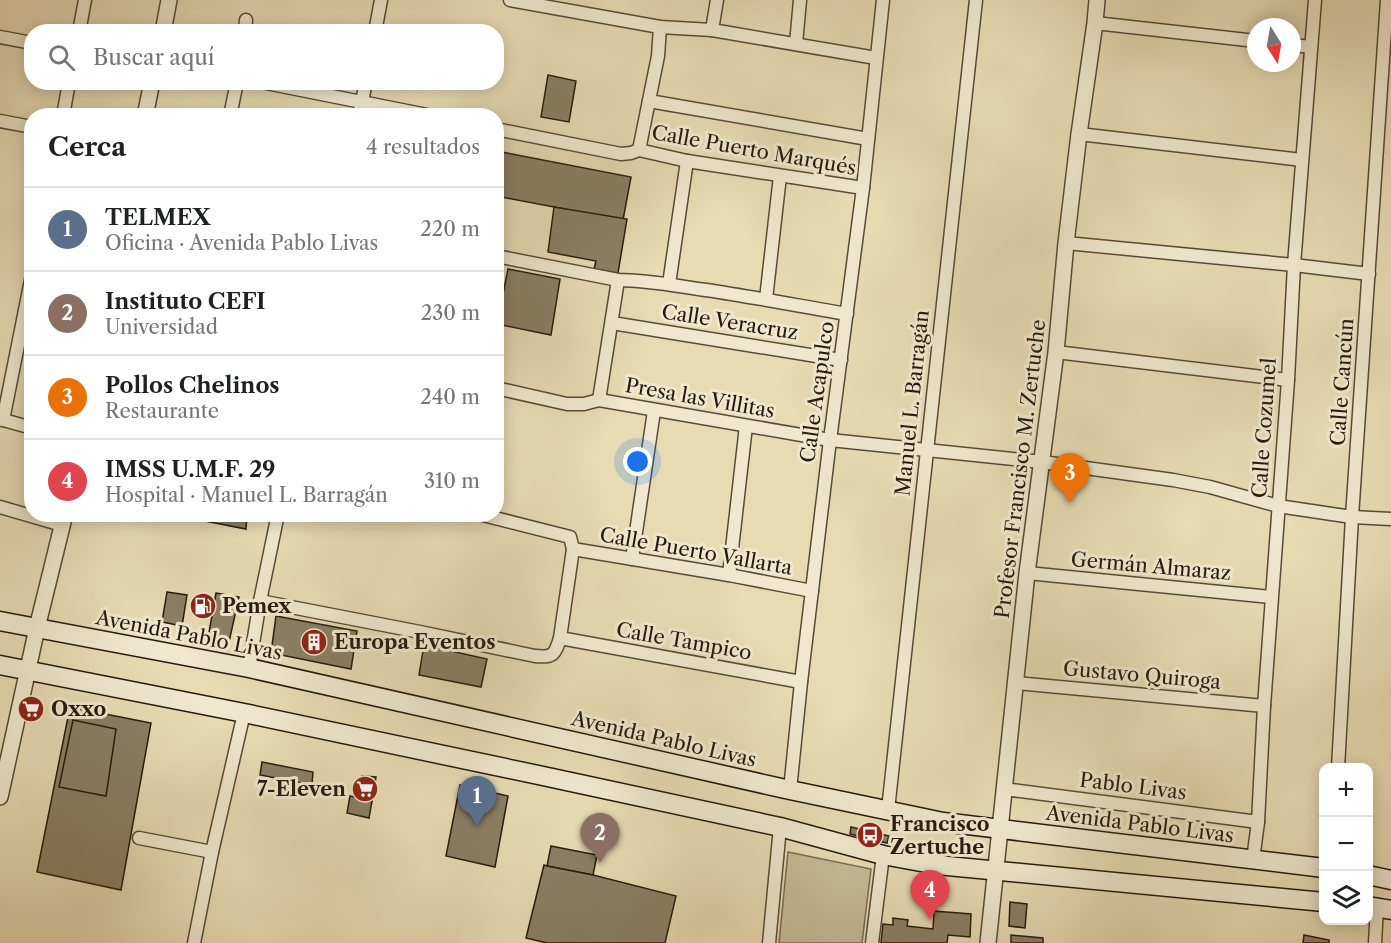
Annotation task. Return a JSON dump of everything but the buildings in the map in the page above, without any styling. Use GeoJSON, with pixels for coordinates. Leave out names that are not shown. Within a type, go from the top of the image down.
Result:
{"type":"FeatureCollection","features":[{"type":"Feature","properties":{"kind":"main road","name":"Avenida Pablo Livas"},"geometry":{"type":"LineString","coordinates":[[0,621],[249,668],[790,790],[943,822],[1319,868]]}},
{"type":"Feature","properties":{"kind":"main road"},"geometry":{"type":"LineString","coordinates":[[0,665],[244,713],[780,827],[883,855],[937,865],[1319,902]]}},
{"type":"Feature","properties":{"kind":"main road"},"geometry":{"type":"LineString","coordinates":[[1373,876],[1391,880]]}},
{"type":"Feature","properties":{"kind":"street"},"geometry":{"type":"LineString","coordinates":[[80,24],[85,0]]}},
{"type":"Feature","properties":{"kind":"street"},"geometry":{"type":"LineString","coordinates":[[164,24],[169,0]]}},
{"type":"Feature","properties":{"kind":"street"},"geometry":{"type":"LineString","coordinates":[[376,24],[381,0]]}},
{"type":"Feature","properties":{"kind":"street"},"geometry":{"type":"LineString","coordinates":[[510,0],[660,27],[712,30],[876,58]]}},
{"type":"Feature","properties":{"kind":"street"},"geometry":{"type":"LineString","coordinates":[[712,30],[717,0]]}},
{"type":"Feature","properties":{"kind":"street"},"geometry":{"type":"LineString","coordinates":[[796,44],[800,0]]}},
{"type":"Feature","properties":{"kind":"street","name":"Calle Acapulco"},"geometry":{"type":"LineString","coordinates":[[790,790],[830,440],[863,188],[883,0]]}},
{"type":"Feature","properties":{"kind":"street","name":"Manuel L. Barragán"},"geometry":{"type":"LineString","coordinates":[[888,810],[976,0]]}},
{"type":"Feature","properties":{"kind":"street","name":"Profesor Francisco M. Zertuche"},"geometry":{"type":"LineString","coordinates":[[988,943],[1027,573],[1056,352],[1066,243],[1097,0]]}},
{"type":"Feature","properties":{"kind":"street","name":"Calle Cozumel"},"geometry":{"type":"LineString","coordinates":[[1252,860],[1258,822],[1294,265],[1315,0]]}},
{"type":"Feature","properties":{"kind":"street","name":"Calle Cancún"},"geometry":{"type":"LineString","coordinates":[[1338,763],[1352,517],[1387,0]]}},
{"type":"Feature","properties":{"kind":"street"},"geometry":{"type":"LineString","coordinates":[[1095,23],[1247,40]]}},
{"type":"Feature","properties":{"kind":"street"},"geometry":{"type":"LineString","coordinates":[[639,150],[658,56],[660,27]]}},
{"type":"Feature","properties":{"kind":"street"},"geometry":{"type":"LineString","coordinates":[[0,37],[24,42]]}},
{"type":"Feature","properties":{"kind":"street"},"geometry":{"type":"LineString","coordinates":[[1301,46],[1311,47]]}},
{"type":"Feature","properties":{"kind":"street"},"geometry":{"type":"LineString","coordinates":[[64,108],[68,90]]}},
{"type":"Feature","properties":{"kind":"street"},"geometry":{"type":"LineString","coordinates":[[147,108],[150,90]]}},
{"type":"Feature","properties":{"kind":"street"},"geometry":{"type":"LineString","coordinates":[[232,108],[235,90]]}},
{"type":"Feature","properties":{"kind":"street"},"geometry":{"type":"LineString","coordinates":[[304,90],[395,108]]}},
{"type":"Feature","properties":{"kind":"street"},"geometry":{"type":"LineString","coordinates":[[362,108],[365,90]]}},
{"type":"Feature","properties":{"kind":"street","name":"Calle Puerto Marqués"},"geometry":{"type":"LineString","coordinates":[[649,101],[868,139]]}},
{"type":"Feature","properties":{"kind":"street"},"geometry":{"type":"LineString","coordinates":[[0,121],[24,126]]}},
{"type":"Feature","properties":{"kind":"street","name":"Calle Puerto Marqués"},"geometry":{"type":"LineString","coordinates":[[504,131],[621,154],[639,150],[687,161],[863,188]]}},
{"type":"Feature","properties":{"kind":"street"},"geometry":{"type":"LineString","coordinates":[[1079,134],[1302,160]]}},
{"type":"Feature","properties":{"kind":"street"},"geometry":{"type":"LineString","coordinates":[[669,284],[687,161]]}},
{"type":"Feature","properties":{"kind":"street"},"geometry":{"type":"LineString","coordinates":[[766,299],[780,176]]}},
{"type":"Feature","properties":{"kind":"street"},"geometry":{"type":"LineString","coordinates":[[1066,243],[1369,274]]}},
{"type":"Feature","properties":{"kind":"street","name":"Calle Veracruz"},"geometry":{"type":"LineString","coordinates":[[504,258],[618,280],[669,284],[847,314]]}},
{"type":"Feature","properties":{"kind":"street"},"geometry":{"type":"LineString","coordinates":[[599,400],[618,280]]}},
{"type":"Feature","properties":{"kind":"street"},"geometry":{"type":"LineString","coordinates":[[24,314],[2,420],[24,426]]}},
{"type":"Feature","properties":{"kind":"street","name":"Calle Veracruz"},"geometry":{"type":"LineString","coordinates":[[612,323],[841,360]]}},
{"type":"Feature","properties":{"kind":"street"},"geometry":{"type":"LineString","coordinates":[[1056,352],[1288,380]]}},
{"type":"Feature","properties":{"kind":"street","name":"Presa las Villitas"},"geometry":{"type":"LineString","coordinates":[[504,390],[567,404],[584,404],[599,400],[830,440],[1042,462],[1173,480],[1210,487],[1278,506],[1352,517],[1391,519]]}},
{"type":"Feature","properties":{"kind":"street"},"geometry":{"type":"LineString","coordinates":[[632,559],[654,411]]}},
{"type":"Feature","properties":{"kind":"street"},"geometry":{"type":"LineString","coordinates":[[729,575],[746,426]]}},
{"type":"Feature","properties":{"kind":"street"},"geometry":{"type":"LineString","coordinates":[[0,507],[24,512]]}},
{"type":"Feature","properties":{"kind":"street"},"geometry":{"type":"LineString","coordinates":[[0,797],[63,522]]}},
{"type":"Feature","properties":{"kind":"street"},"geometry":{"type":"LineString","coordinates":[[249,668],[276,522]]}},
{"type":"Feature","properties":{"kind":"street","name":"Calle Puerto Vallarta"},"geometry":{"type":"LineString","coordinates":[[504,522],[632,559],[812,591]]}},
{"type":"Feature","properties":{"kind":"street"},"geometry":{"type":"LineString","coordinates":[[261,601],[546,657],[556,651],[560,638],[572,543]]}},
{"type":"Feature","properties":{"kind":"street","name":"Germán Almaraz"},"geometry":{"type":"LineString","coordinates":[[1027,573],[1271,597]]}},
{"type":"Feature","properties":{"kind":"street","name":"Calle Tampico"},"geometry":{"type":"LineString","coordinates":[[560,638],[801,682]]}},
{"type":"Feature","properties":{"kind":"street","name":"Gustavo Quiroga"},"geometry":{"type":"LineString","coordinates":[[1016,683],[1264,706]]}},
{"type":"Feature","properties":{"kind":"street"},"geometry":{"type":"LineString","coordinates":[[194,943],[244,713]]}},
{"type":"Feature","properties":{"kind":"street","name":"Pablo Livas"},"geometry":{"type":"LineString","coordinates":[[1004,789],[1258,822]]}},
{"type":"Feature","properties":{"kind":"street"},"geometry":{"type":"LineString","coordinates":[[769,943],[780,827]]}},
{"type":"Feature","properties":{"kind":"street"},"geometry":{"type":"LineString","coordinates":[[139,838],[212,852]]}},
{"type":"Feature","properties":{"kind":"street"},"geometry":{"type":"LineString","coordinates":[[872,943],[883,855]]}},
{"type":"Feature","properties":{"kind":"street"},"geometry":{"type":"LineString","coordinates":[[1375,943],[1379,907]]}},
{"type":"Feature","properties":{"kind":"shaded area"},"geometry":{"type":"Polygon","coordinates":[[[788,852],[871,869],[862,943],[779,943],[788,852]]]}},
{"type":"Feature","properties":{"kind":"place","name":"Pollos Chelinos"},"geometry":{"type":"Point","coordinates":[1070,503]}},
{"type":"Feature","properties":{"kind":"place","name":"Pemex"},"geometry":{"type":"Point","coordinates":[203,606]}},
{"type":"Feature","properties":{"kind":"place","name":"Europa Eventos"},"geometry":{"type":"Point","coordinates":[314,642]}},
{"type":"Feature","properties":{"kind":"place","name":"Oxxo"},"geometry":{"type":"Point","coordinates":[31,709]}},
{"type":"Feature","properties":{"kind":"place","name":"7-Eleven"},"geometry":{"type":"Point","coordinates":[365,789]}},
{"type":"Feature","properties":{"kind":"place","name":"TELMEX"},"geometry":{"type":"Point","coordinates":[477,826]}},
{"type":"Feature","properties":{"kind":"place","name":"Francisco Zertuche"},"geometry":{"type":"Point","coordinates":[870,835]}},
{"type":"Feature","properties":{"kind":"place","name":"Instituto CEFI"},"geometry":{"type":"Point","coordinates":[600,863]}},
{"type":"Feature","properties":{"kind":"place","name":"IMSS U.M.F. 29"},"geometry":{"type":"Point","coordinates":[930,920]}}]}
